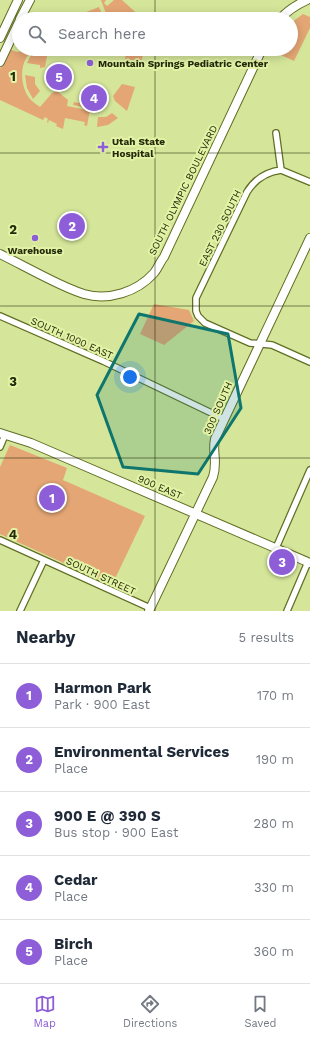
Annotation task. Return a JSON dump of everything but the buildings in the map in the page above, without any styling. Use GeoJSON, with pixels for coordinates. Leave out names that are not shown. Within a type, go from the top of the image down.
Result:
{"type":"FeatureCollection","features":[{"type":"Feature","properties":{"kind":"street"},"geometry":{"type":"LineString","coordinates":[[12,12],[18,0]]}},
{"type":"Feature","properties":{"kind":"street"},"geometry":{"type":"LineString","coordinates":[[24,12],[30,0]]}},
{"type":"Feature","properties":{"kind":"street"},"geometry":{"type":"LineString","coordinates":[[286,12],[307,0]]}},
{"type":"Feature","properties":{"kind":"street"},"geometry":{"type":"LineString","coordinates":[[0,62],[11,37],[1,36],[12,13]]}},
{"type":"Feature","properties":{"kind":"street","name":"SOUTH OLYMPIC BOULEVARD"},"geometry":{"type":"LineString","coordinates":[[0,254],[70,289],[84,294],[100,297],[113,296],[140,285],[154,272],[164,257],[259,56]]}},
{"type":"Feature","properties":{"kind":"street"},"geometry":{"type":"LineString","coordinates":[[276,133],[282,170],[310,182]]}},
{"type":"Feature","properties":{"kind":"street","name":"EAST 230 SOUTH"},"geometry":{"type":"LineString","coordinates":[[259,344],[250,343],[205,323],[198,316],[196,311],[196,298],[251,186],[263,176],[282,170]]}},
{"type":"Feature","properties":{"kind":"street","name":"300 SOUTH"},"geometry":{"type":"LineString","coordinates":[[149,610],[213,478],[216,468],[214,444],[224,419],[310,238]]}},
{"type":"Feature","properties":{"kind":"street","name":"SOUTH 1000 EAST"},"geometry":{"type":"LineString","coordinates":[[0,316],[103,361],[224,419]]}},
{"type":"Feature","properties":{"kind":"street"},"geometry":{"type":"LineString","coordinates":[[259,344],[272,345],[310,362]]}},
{"type":"Feature","properties":{"kind":"street"},"geometry":{"type":"LineString","coordinates":[[0,447],[2,434]]}},
{"type":"Feature","properties":{"kind":"street","name":"900 EAST"},"geometry":{"type":"LineString","coordinates":[[2,434],[31,443],[309,563]]}},
{"type":"Feature","properties":{"kind":"street"},"geometry":{"type":"LineString","coordinates":[[276,548],[310,470]]}},
{"type":"Feature","properties":{"kind":"street","name":"SOUTH STREET"},"geometry":{"type":"LineString","coordinates":[[0,540],[149,610]]}},
{"type":"Feature","properties":{"kind":"street"},"geometry":{"type":"LineString","coordinates":[[20,611],[44,560]]}},
{"type":"Feature","properties":{"kind":"street"},"geometry":{"type":"LineString","coordinates":[[287,611],[309,563]]}},
{"type":"Feature","properties":{"kind":"highlighted area"},"geometry":{"type":"Polygon","coordinates":[[[139,314],[228,334],[241,408],[198,474],[123,467],[97,395],[139,314]]]}},
{"type":"Feature","properties":{"kind":"shaded area"},"geometry":{"type":"Polygon","coordinates":[[[101,0],[106,0],[104,3],[107,6],[114,0],[122,0],[135,12],[105,12],[101,0]]]}},
{"type":"Feature","properties":{"kind":"shaded area"},"geometry":{"type":"Polygon","coordinates":[[[99,7],[101,12],[86,12],[99,7]]]}},
{"type":"Feature","properties":{"kind":"shaded area"},"geometry":{"type":"Polygon","coordinates":[[[303,14],[310,17],[310,28],[298,53],[298,18],[303,14]]]}},
{"type":"Feature","properties":{"kind":"shaded area"},"geometry":{"type":"Polygon","coordinates":[[[9,49],[12,50],[12,56],[28,56],[24,63],[22,76],[24,88],[30,99],[40,107],[52,93],[57,91],[68,100],[67,106],[87,110],[87,108],[73,105],[74,102],[88,105],[90,110],[87,126],[84,125],[85,122],[65,118],[63,129],[56,126],[57,124],[49,120],[48,123],[48,119],[45,117],[43,120],[0,100],[0,69],[9,49]]]}},
{"type":"Feature","properties":{"kind":"shaded area"},"geometry":{"type":"Polygon","coordinates":[[[30,56],[47,56],[45,67],[40,68],[40,65],[27,63],[30,56]]]}},
{"type":"Feature","properties":{"kind":"shaded area"},"geometry":{"type":"Polygon","coordinates":[[[126,56],[143,56],[140,68],[124,65],[126,56]]]}},
{"type":"Feature","properties":{"kind":"shaded area"},"geometry":{"type":"Polygon","coordinates":[[[283,56],[296,56],[294,61],[283,56]]]}},
{"type":"Feature","properties":{"kind":"shaded area"},"geometry":{"type":"Polygon","coordinates":[[[25,75],[35,77],[35,84],[40,91],[33,99],[27,88],[25,75]]]}},
{"type":"Feature","properties":{"kind":"shaded area"},"geometry":{"type":"Polygon","coordinates":[[[122,84],[135,87],[127,111],[115,101],[113,96],[122,84]]]}},
{"type":"Feature","properties":{"kind":"shaded area"},"geometry":{"type":"Polygon","coordinates":[[[112,113],[118,118],[108,125],[97,127],[98,117],[106,117],[112,113]]]}},
{"type":"Feature","properties":{"kind":"shaded area"},"geometry":{"type":"Polygon","coordinates":[[[154,304],[189,310],[194,321],[164,345],[140,334],[154,304]]]}},
{"type":"Feature","properties":{"kind":"shaded area"},"geometry":{"type":"Polygon","coordinates":[[[10,445],[67,468],[63,480],[145,516],[112,585],[0,534],[0,467],[10,445]]]}},
{"type":"Feature","properties":{"kind":"place","name":"Mountain Springs Pediatric Center"},"geometry":{"type":"Point","coordinates":[90,63]}},
{"type":"Feature","properties":{"kind":"place","name":"Birch"},"geometry":{"type":"Point","coordinates":[59,77]}},
{"type":"Feature","properties":{"kind":"place","name":"Cedar"},"geometry":{"type":"Point","coordinates":[94,98]}},
{"type":"Feature","properties":{"kind":"place","name":"Utah State Hospital"},"geometry":{"type":"Point","coordinates":[103,147]}},
{"type":"Feature","properties":{"kind":"place","name":"Environmental Services"},"geometry":{"type":"Point","coordinates":[72,226]}},
{"type":"Feature","properties":{"kind":"place","name":"Warehouse"},"geometry":{"type":"Point","coordinates":[35,238]}},
{"type":"Feature","properties":{"kind":"place","name":"Harmon Park"},"geometry":{"type":"Point","coordinates":[52,498]}},
{"type":"Feature","properties":{"kind":"place","name":"900 E @ 390 S"},"geometry":{"type":"Point","coordinates":[282,562]}}]}
